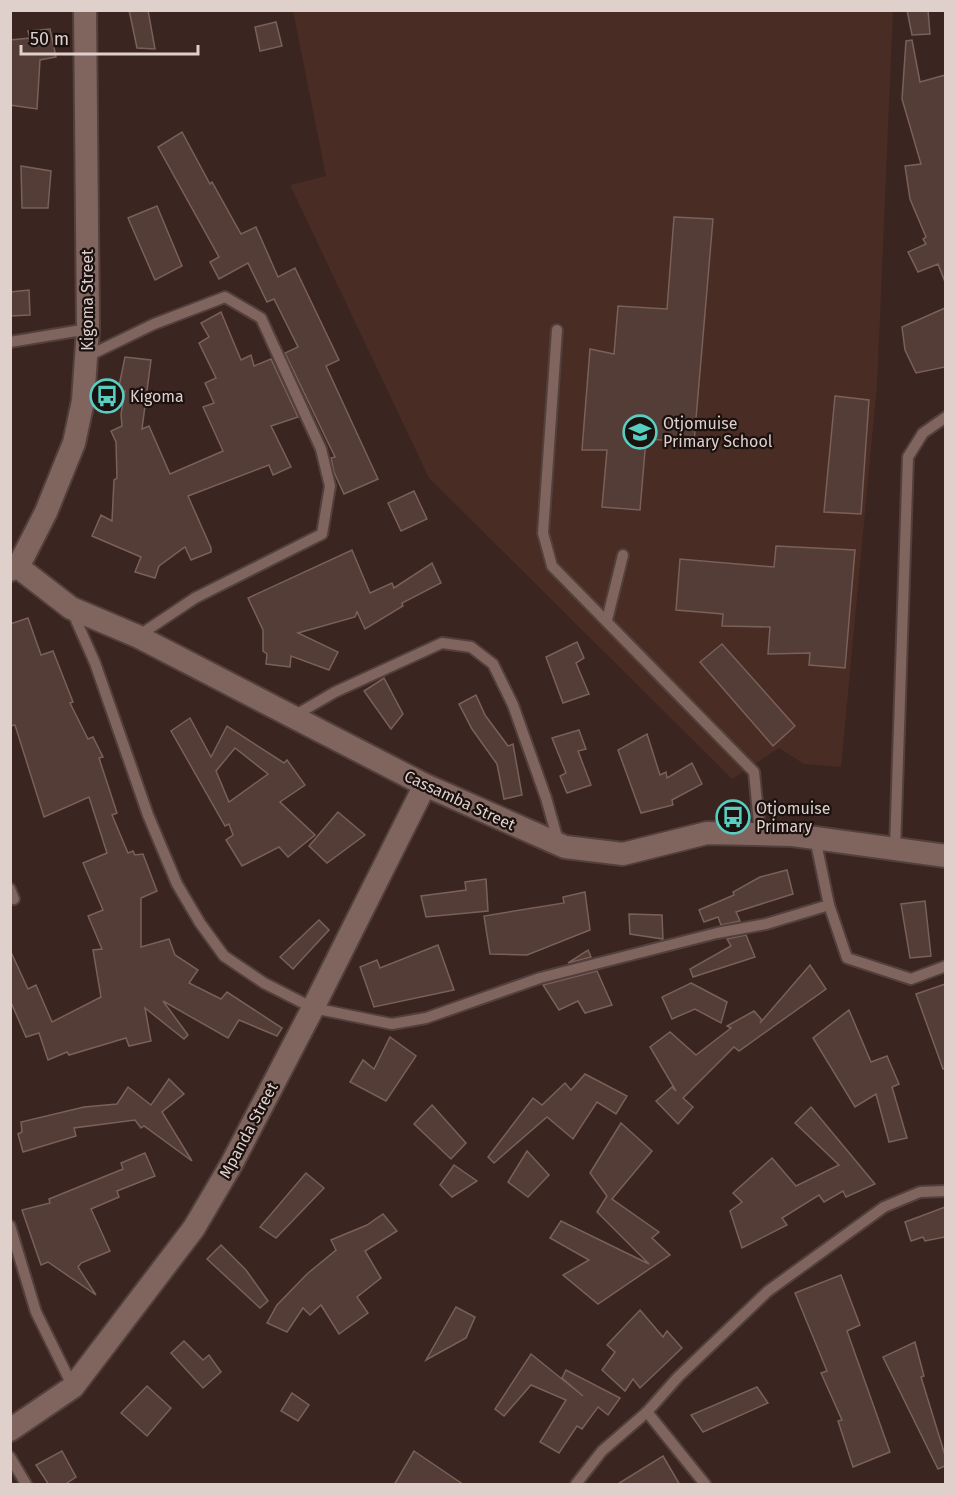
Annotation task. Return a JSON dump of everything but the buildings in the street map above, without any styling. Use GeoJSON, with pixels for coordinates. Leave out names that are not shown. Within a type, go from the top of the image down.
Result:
{"type":"FeatureCollection","features":[{"type":"Feature","properties":{"kind":"street","name":"Kigoma Street"},"geometry":{"type":"LineString","coordinates":[[14,569],[46,512],[74,444],[88,356],[85,10]]}},
{"type":"Feature","properties":{"kind":"street","name":"Cassamba Street"},"geometry":{"type":"LineString","coordinates":[[14,569],[71,608],[137,636],[425,785],[559,844],[623,854],[708,833],[760,834],[815,838],[945,856]]}},
{"type":"Feature","properties":{"kind":"street","name":"Mpanda Street"},"geometry":{"type":"LineString","coordinates":[[10,1430],[73,1387],[194,1228],[231,1166],[425,785]]}},
{"type":"Feature","properties":{"kind":"lane"},"geometry":{"type":"LineString","coordinates":[[88,356],[154,324],[225,297],[261,318],[321,449],[330,486],[322,534],[195,598],[137,636]]}},
{"type":"Feature","properties":{"kind":"lane"},"geometry":{"type":"LineString","coordinates":[[10,342],[88,329]]}},
{"type":"Feature","properties":{"kind":"lane"},"geometry":{"type":"LineString","coordinates":[[557,330],[543,533],[552,566],[754,772],[760,834]]}},
{"type":"Feature","properties":{"kind":"lane"},"geometry":{"type":"LineString","coordinates":[[895,849],[908,457],[923,433],[945,417]]}},
{"type":"Feature","properties":{"kind":"lane"},"geometry":{"type":"LineString","coordinates":[[607,620],[623,555]]}},
{"type":"Feature","properties":{"kind":"lane"},"geometry":{"type":"LineString","coordinates":[[71,608],[95,663],[148,815],[177,884],[200,923],[224,956],[264,983],[313,1008],[392,1024],[426,1018],[540,978],[717,933],[766,924],[829,905]]}},
{"type":"Feature","properties":{"kind":"lane"},"geometry":{"type":"LineString","coordinates":[[292,717],[335,692],[442,643],[471,647],[493,664],[513,705],[546,798],[559,844]]}},
{"type":"Feature","properties":{"kind":"lane"},"geometry":{"type":"LineString","coordinates":[[815,838],[829,905],[847,958],[911,980],[945,966]]}},
{"type":"Feature","properties":{"kind":"lane"},"geometry":{"type":"LineString","coordinates":[[576,1485],[602,1451],[647,1412],[678,1377],[768,1291],[884,1207],[920,1192],[945,1191]]}},
{"type":"Feature","properties":{"kind":"lane"},"geometry":{"type":"LineString","coordinates":[[10,1226],[36,1312],[73,1387]]}},
{"type":"Feature","properties":{"kind":"lane"},"geometry":{"type":"LineString","coordinates":[[647,1412],[705,1485]]}},
{"type":"Feature","properties":{"kind":"lane"},"geometry":{"type":"LineString","coordinates":[[10,1457],[26,1485]]}},
{"type":"Feature","properties":{"kind":"shaded area","name":"Otjomuise Primary School"},"geometry":{"type":"Polygon","coordinates":[[[293,11],[893,11],[877,385],[841,767],[804,764],[779,748],[732,779],[429,478],[290,185],[326,176],[293,11]]]}},
{"type":"Feature","properties":{"kind":"place","name":"Kigoma"},"geometry":{"type":"Point","coordinates":[107,396]}},
{"type":"Feature","properties":{"kind":"place","name":"Otjomuise Primary School"},"geometry":{"type":"Point","coordinates":[640,432]}},
{"type":"Feature","properties":{"kind":"place","name":"Otjomuise Primary"},"geometry":{"type":"Point","coordinates":[733,817]}}]}
